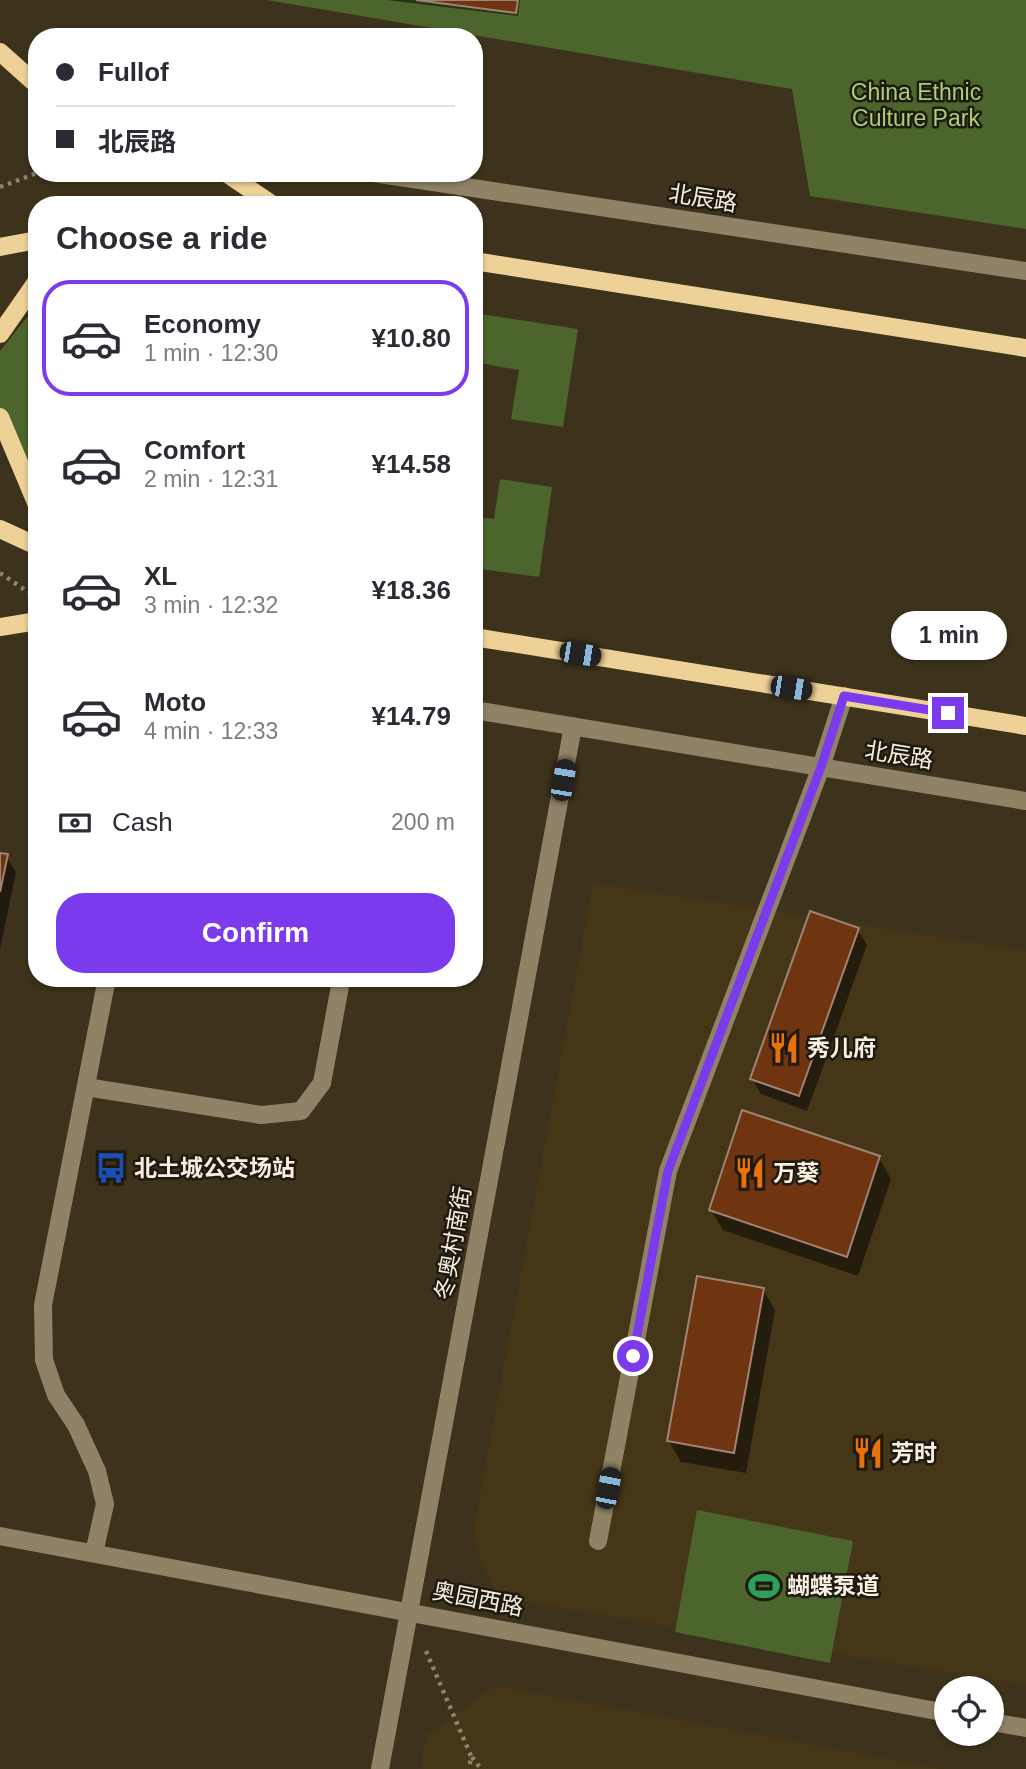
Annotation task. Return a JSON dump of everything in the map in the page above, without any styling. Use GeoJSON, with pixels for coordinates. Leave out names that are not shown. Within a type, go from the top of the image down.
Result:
{"type":"FeatureCollection","features":[{"type":"Feature","properties":{"kind":"main road"},"geometry":{"type":"LineString","coordinates":[[0,51],[28,77]]}},
{"type":"Feature","properties":{"kind":"main road"},"geometry":{"type":"LineString","coordinates":[[239,182],[260,196]]}},
{"type":"Feature","properties":{"kind":"main road"},"geometry":{"type":"LineString","coordinates":[[0,247],[28,242]]}},
{"type":"Feature","properties":{"kind":"main road"},"geometry":{"type":"LineString","coordinates":[[483,262],[1026,348]]}},
{"type":"Feature","properties":{"kind":"main road"},"geometry":{"type":"LineString","coordinates":[[0,334],[28,294]]}},
{"type":"Feature","properties":{"kind":"main road"},"geometry":{"type":"LineString","coordinates":[[0,417],[28,484]]}},
{"type":"Feature","properties":{"kind":"main road"},"geometry":{"type":"LineString","coordinates":[[0,529],[28,542]]}},
{"type":"Feature","properties":{"kind":"main road"},"geometry":{"type":"LineString","coordinates":[[0,627],[28,622]]}},
{"type":"Feature","properties":{"kind":"main road"},"geometry":{"type":"LineString","coordinates":[[483,638],[1026,726]]}},
{"type":"Feature","properties":{"kind":"street","name":"北辰路"},"geometry":{"type":"LineString","coordinates":[[433,182],[1026,271]]}},
{"type":"Feature","properties":{"kind":"street"},"geometry":{"type":"LineString","coordinates":[[598,1541],[668,1171],[821,767],[844,696]]}},
{"type":"Feature","properties":{"kind":"street","name":"北辰路"},"geometry":{"type":"LineString","coordinates":[[483,711],[1026,801]]}},
{"type":"Feature","properties":{"kind":"street","name":"冬奥村南街"},"geometry":{"type":"LineString","coordinates":[[380,1769],[573,726]]}},
{"type":"Feature","properties":{"kind":"street"},"geometry":{"type":"LineString","coordinates":[[94,1553],[105,1504],[97,1471],[76,1426],[56,1395],[44,1360],[43,1305],[105,987]]}},
{"type":"Feature","properties":{"kind":"street"},"geometry":{"type":"LineString","coordinates":[[86,1087],[261,1115],[301,1111],[323,1083],[340,987]]}},
{"type":"Feature","properties":{"kind":"street","name":"奥园西路"},"geometry":{"type":"LineString","coordinates":[[0,1536],[934,1711]]}},
{"type":"Feature","properties":{"kind":"street"},"geometry":{"type":"LineString","coordinates":[[1004,1724],[1026,1728]]}},
{"type":"Feature","properties":{"kind":"path"},"geometry":{"type":"LineString","coordinates":[[0,187],[28,176]]}},
{"type":"Feature","properties":{"kind":"path"},"geometry":{"type":"LineString","coordinates":[[0,573],[28,593]]}},
{"type":"Feature","properties":{"kind":"path"},"geometry":{"type":"LineString","coordinates":[[425,1647],[471,1756],[481,1769]]}},
{"type":"Feature","properties":{"kind":"path"},"geometry":{"type":"LineString","coordinates":[[469,1769],[471,1756]]}},
{"type":"Feature","properties":{"kind":"shaded area"},"geometry":{"type":"Polygon","coordinates":[[[593,883],[1026,951],[1026,1685],[1004,1681],[1004,1676],[972,1676],[497,1597],[472,1537],[593,883]]]}},
{"type":"Feature","properties":{"kind":"shaded area"},"geometry":{"type":"Polygon","coordinates":[[[495,1686],[942,1769],[420,1769],[426,1736],[495,1686]]]}},
{"type":"Feature","properties":{"kind":"green space","name":"China Ethnic Culture Park"},"geometry":{"type":"Polygon","coordinates":[[[267,0],[1026,0],[1026,229],[810,196],[792,89],[483,37],[483,28],[432,28],[267,0]]]}},
{"type":"Feature","properties":{"kind":"green space"},"geometry":{"type":"Polygon","coordinates":[[[483,314],[578,329],[563,427],[511,419],[519,370],[483,364],[483,314]]]}},
{"type":"Feature","properties":{"kind":"green space"},"geometry":{"type":"Polygon","coordinates":[[[28,316],[28,486],[0,427],[0,351],[28,316]]]}},
{"type":"Feature","properties":{"kind":"green space"},"geometry":{"type":"Polygon","coordinates":[[[500,479],[552,487],[539,577],[483,569],[483,518],[494,519],[500,479]]]}},
{"type":"Feature","properties":{"kind":"green space","name":"蝴蝶泵道"},"geometry":{"type":"Polygon","coordinates":[[[697,1510],[853,1541],[830,1663],[675,1632],[697,1510]]]}},
{"type":"Feature","properties":{"kind":"building"},"geometry":{"type":"Polygon","coordinates":[[[416,0],[518,0],[516,13],[416,0]]]}},
{"type":"Feature","properties":{"kind":"building"},"geometry":{"type":"Polygon","coordinates":[[[0,853],[8,854],[0,892],[0,853]]]}},
{"type":"Feature","properties":{"kind":"building"},"geometry":{"type":"Polygon","coordinates":[[[810,911],[859,928],[799,1096],[750,1079],[810,911]]]}},
{"type":"Feature","properties":{"kind":"building"},"geometry":{"type":"Polygon","coordinates":[[[742,1110],[880,1156],[847,1257],[709,1210],[742,1110]]]}},
{"type":"Feature","properties":{"kind":"building"},"geometry":{"type":"Polygon","coordinates":[[[697,1276],[764,1288],[734,1453],[667,1441],[697,1276]]]}},
{"type":"Feature","properties":{"kind":"place","name":"秀儿府"},"geometry":{"type":"Point","coordinates":[784,1048]}},
{"type":"Feature","properties":{"kind":"place","name":"北土城公交场站"},"geometry":{"type":"Point","coordinates":[111,1168]}},
{"type":"Feature","properties":{"kind":"place","name":"万葵"},"geometry":{"type":"Point","coordinates":[750,1173]}},
{"type":"Feature","properties":{"kind":"place","name":"芳时"},"geometry":{"type":"Point","coordinates":[868,1453]}},
{"type":"Feature","properties":{"kind":"place","name":"蝴蝶泵道"},"geometry":{"type":"Point","coordinates":[764,1586]}},
{"type":"Feature","properties":{"kind":"route"},"geometry":{"type":"LineString","coordinates":[[633,1356],[668,1171],[821,767],[844,696],[948,713]]}}]}
